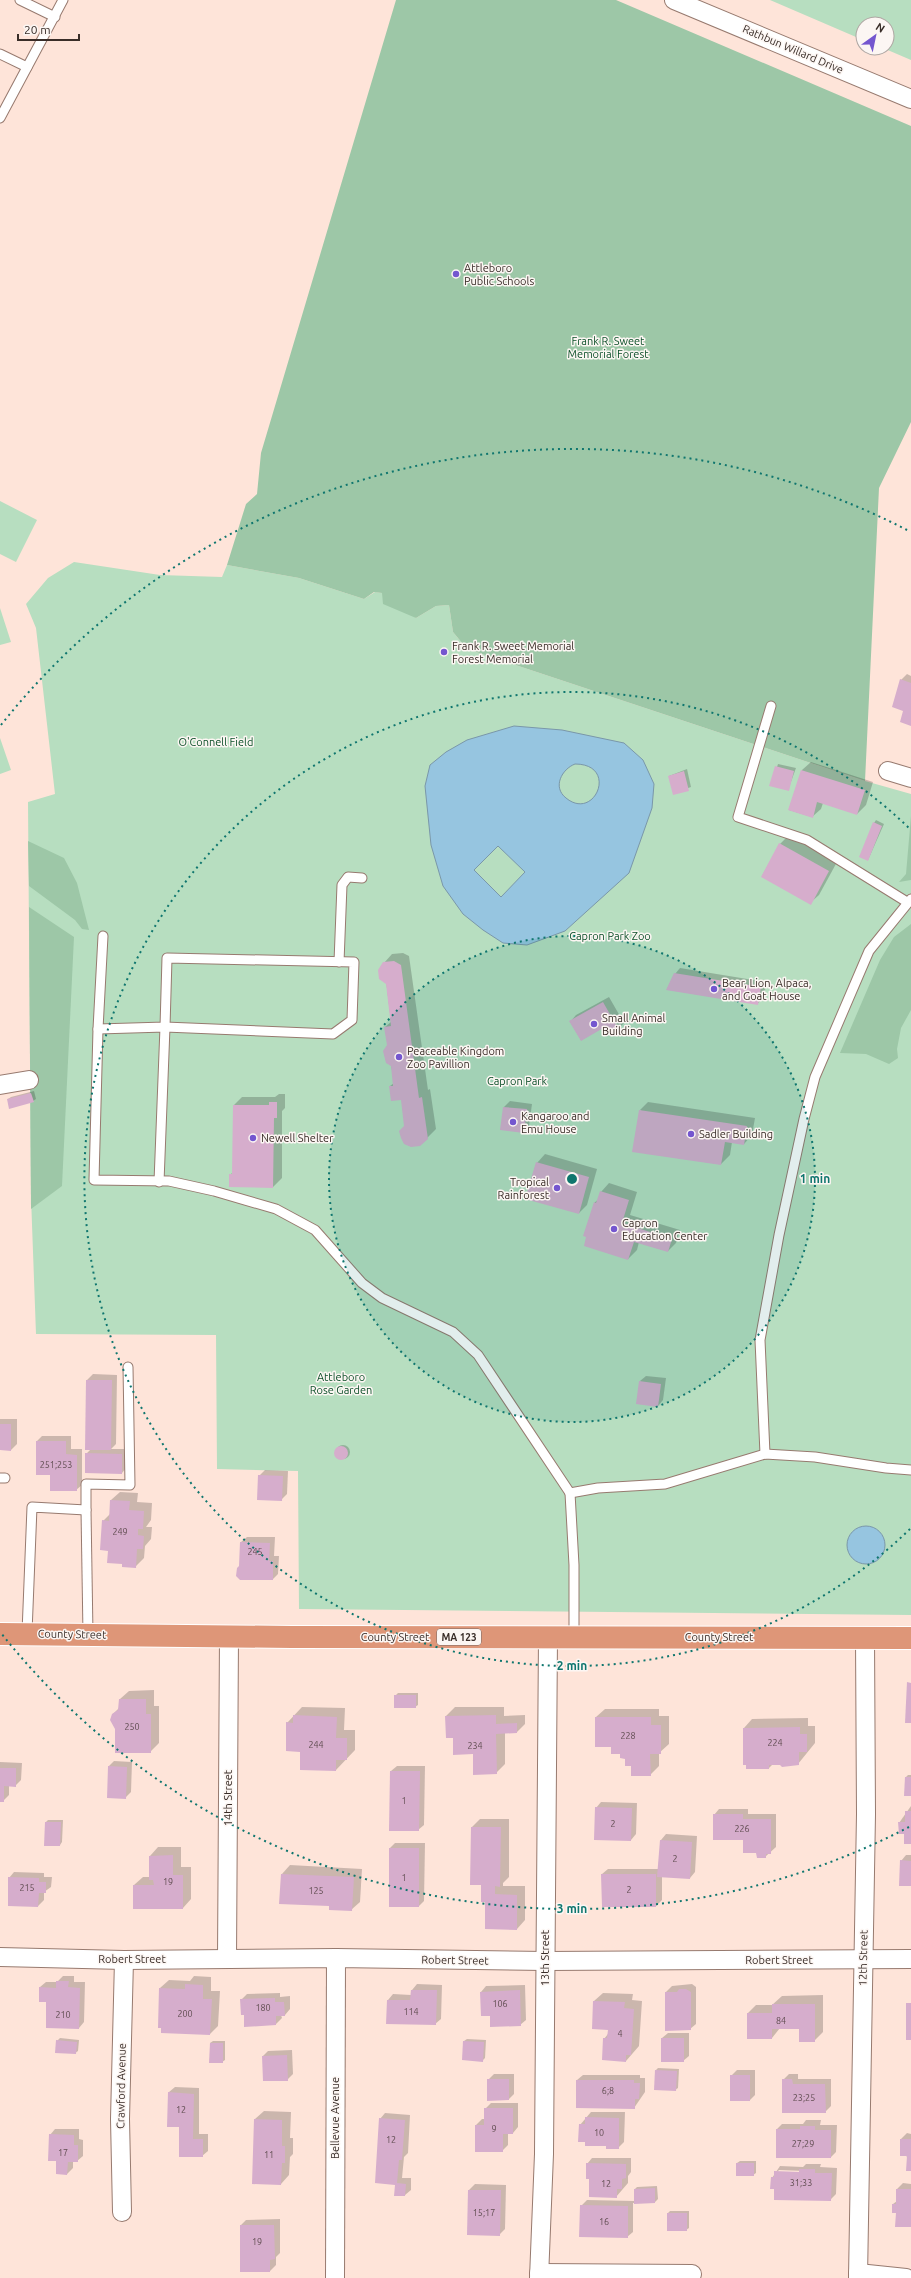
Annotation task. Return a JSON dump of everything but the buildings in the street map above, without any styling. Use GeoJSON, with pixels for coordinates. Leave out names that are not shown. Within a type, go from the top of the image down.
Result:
{"type":"FeatureCollection","features":[{"type":"Feature","properties":{"kind":"highway","name":"County Street"},"geometry":{"type":"LineString","coordinates":[[0,1634],[911,1638]]}},
{"type":"Feature","properties":{"kind":"street","name":"Rathbun Willard Drive"},"geometry":{"type":"LineString","coordinates":[[674,0],[911,98]]}},
{"type":"Feature","properties":{"kind":"street"},"geometry":{"type":"LineString","coordinates":[[888,771],[911,778]]}},
{"type":"Feature","properties":{"kind":"street"},"geometry":{"type":"LineString","coordinates":[[0,1085],[29,1080]]}},
{"type":"Feature","properties":{"kind":"street","name":"14th Street"},"geometry":{"type":"LineString","coordinates":[[227,1959],[229,1636]]}},
{"type":"Feature","properties":{"kind":"street","name":"13th Street"},"geometry":{"type":"LineString","coordinates":[[539,2275],[544,2154],[548,1637]]}},
{"type":"Feature","properties":{"kind":"street","name":"12th Street"},"geometry":{"type":"LineString","coordinates":[[858,2276],[866,1814],[865,1638]]}},
{"type":"Feature","properties":{"kind":"street","name":"Robert Street"},"geometry":{"type":"LineString","coordinates":[[0,1957],[124,1960],[336,1958],[545,1961],[911,1959]]}},
{"type":"Feature","properties":{"kind":"street","name":"Bellevue Avenue"},"geometry":{"type":"LineString","coordinates":[[335,2278],[336,1958]]}},
{"type":"Feature","properties":{"kind":"street","name":"Crawford Avenue"},"geometry":{"type":"LineString","coordinates":[[122,2212],[120,2118],[124,1960]]}},
{"type":"Feature","properties":{"kind":"street"},"geometry":{"type":"LineString","coordinates":[[539,2275],[692,2274]]}},
{"type":"Feature","properties":{"kind":"street"},"geometry":{"type":"LineString","coordinates":[[858,2276],[906,2278]]}},
{"type":"Feature","properties":{"kind":"lane"},"geometry":{"type":"LineString","coordinates":[[20,0],[55,17]]}},
{"type":"Feature","properties":{"kind":"lane"},"geometry":{"type":"LineString","coordinates":[[0,118],[63,0]]}},
{"type":"Feature","properties":{"kind":"lane"},"geometry":{"type":"LineString","coordinates":[[0,54],[27,68]]}},
{"type":"Feature","properties":{"kind":"lane"},"geometry":{"type":"LineString","coordinates":[[765,1454],[760,1340],[778,1235],[804,1119],[815,1077],[869,951],[909,901],[807,840],[738,817],[771,706]]}},
{"type":"Feature","properties":{"kind":"lane"},"geometry":{"type":"LineString","coordinates":[[339,962],[342,884],[348,877],[362,878]]}},
{"type":"Feature","properties":{"kind":"lane"},"geometry":{"type":"LineString","coordinates":[[103,936],[98,1029],[94,1180],[169,1181],[214,1191],[276,1208],[315,1230],[362,1283],[382,1298],[453,1332],[478,1355],[570,1493],[574,1565],[574,1637]]}},
{"type":"Feature","properties":{"kind":"lane"},"geometry":{"type":"LineString","coordinates":[[98,1029],[165,1027],[333,1034],[352,1020],[354,962],[167,958],[165,1027],[159,1182]]}},
{"type":"Feature","properties":{"kind":"lane"},"geometry":{"type":"LineString","coordinates":[[88,1634],[86,1484],[130,1485],[128,1367]]}},
{"type":"Feature","properties":{"kind":"lane"},"geometry":{"type":"LineString","coordinates":[[570,1493],[598,1488],[665,1484],[765,1454],[815,1457],[886,1468],[911,1470]]}},
{"type":"Feature","properties":{"kind":"lane"},"geometry":{"type":"LineString","coordinates":[[27,1633],[32,1507],[86,1510]]}},
{"type":"Feature","properties":{"kind":"green space","name":"Frank R. Sweet Memorial Forest"},"geometry":{"type":"Polygon","coordinates":[[[396,0],[616,0],[911,126],[911,422],[879,488],[865,781],[467,649],[453,632],[449,605],[436,606],[416,618],[383,604],[382,593],[374,592],[364,599],[299,578],[227,565],[246,504],[257,494],[261,453],[396,0]]]}},
{"type":"Feature","properties":{"kind":"green space"},"geometry":{"type":"Polygon","coordinates":[[[770,0],[911,0],[911,60],[895,53],[895,16],[855,16],[855,37],[770,0]]]}},
{"type":"Feature","properties":{"kind":"green space"},"geometry":{"type":"Polygon","coordinates":[[[0,501],[37,520],[16,562],[0,554],[0,501]]]}},
{"type":"Feature","properties":{"kind":"green space","name":"Capron Park"},"geometry":{"type":"Polygon","coordinates":[[[74,562],[160,575],[222,577],[227,565],[299,578],[364,599],[375,592],[382,593],[416,618],[436,606],[449,605],[453,632],[467,649],[865,781],[911,794],[911,1615],[299,1609],[298,1471],[217,1469],[216,1335],[36,1334],[31,1197],[28,802],[55,794],[36,628],[26,604],[48,578],[74,562]]]}},
{"type":"Feature","properties":{"kind":"green space"},"geometry":{"type":"Polygon","coordinates":[[[0,608],[11,642],[0,645],[0,608]]]}},
{"type":"Feature","properties":{"kind":"green space"},"geometry":{"type":"Polygon","coordinates":[[[0,738],[11,770],[0,774],[0,738]]]}},
{"type":"Feature","properties":{"kind":"green space"},"geometry":{"type":"Polygon","coordinates":[[[911,816],[911,880],[899,882],[906,874],[911,816]]]}},
{"type":"Feature","properties":{"kind":"green space"},"geometry":{"type":"Polygon","coordinates":[[[28,841],[64,858],[77,883],[89,930],[82,929],[75,920],[29,886],[28,841]]]}},
{"type":"Feature","properties":{"kind":"green space"},"geometry":{"type":"Polygon","coordinates":[[[29,907],[74,937],[62,1186],[31,1209],[29,907]]]}},
{"type":"Feature","properties":{"kind":"green space"},"geometry":{"type":"Polygon","coordinates":[[[911,924],[911,1010],[901,1028],[897,1049],[898,1058],[889,1064],[866,1054],[840,1053],[880,960],[894,937],[911,924]]]}},
{"type":"Feature","properties":{"kind":"water"},"geometry":{"type":"Polygon","coordinates":[[[514,726],[562,730],[624,743],[643,760],[654,784],[652,808],[629,873],[565,931],[527,945],[503,943],[483,930],[463,914],[443,886],[431,845],[425,786],[430,765],[446,752],[467,740],[514,726]],[[575,764],[566,770],[560,779],[560,789],[566,798],[577,803],[586,803],[593,798],[598,790],[599,781],[596,773],[588,766],[575,764]],[[498,846],[474,870],[501,897],[525,872],[498,846]]]}},
{"type":"Feature","properties":{"kind":"water"},"geometry":{"type":"Polygon","coordinates":[[[862,1526],[870,1526],[877,1529],[882,1534],[885,1545],[882,1556],[877,1561],[870,1564],[862,1564],[855,1561],[850,1556],[847,1549],[847,1541],[850,1534],[855,1529],[862,1526]]]}},
{"type":"Feature","properties":{"kind":"place","name":"Attleboro Public Schools"},"geometry":{"type":"Point","coordinates":[456,274]}},
{"type":"Feature","properties":{"kind":"place","name":"Frank R. Sweet Memorial Forest Memorial"},"geometry":{"type":"Point","coordinates":[444,652]}},
{"type":"Feature","properties":{"kind":"place","name":"Bear, Lion, Alpaca, and Goat House"},"geometry":{"type":"Point","coordinates":[714,989]}},
{"type":"Feature","properties":{"kind":"place","name":"Small Animal Building"},"geometry":{"type":"Point","coordinates":[594,1024]}},
{"type":"Feature","properties":{"kind":"place","name":"Peaceable Kingdom Zoo Pavillion"},"geometry":{"type":"Point","coordinates":[399,1057]}},
{"type":"Feature","properties":{"kind":"place","name":"Kangaroo and Emu House"},"geometry":{"type":"Point","coordinates":[513,1122]}},
{"type":"Feature","properties":{"kind":"place","name":"Sadler Building"},"geometry":{"type":"Point","coordinates":[691,1134]}},
{"type":"Feature","properties":{"kind":"place","name":"Newell Shelter"},"geometry":{"type":"Point","coordinates":[253,1138]}},
{"type":"Feature","properties":{"kind":"place","name":"Tropical Rainforest"},"geometry":{"type":"Point","coordinates":[557,1188]}},
{"type":"Feature","properties":{"kind":"place","name":"Capron Education Center"},"geometry":{"type":"Point","coordinates":[614,1229]}},
{"type":"Feature","properties":{"kind":"park label","name":"O'Connell Field"},"geometry":{"type":"Point","coordinates":[216,742]}},
{"type":"Feature","properties":{"kind":"park label","name":"Capron Park Zoo"},"geometry":{"type":"Point","coordinates":[610,936]}},
{"type":"Feature","properties":{"kind":"park label","name":"Attleboro Rose Garden"},"geometry":{"type":"Point","coordinates":[341,1383]}}]}
